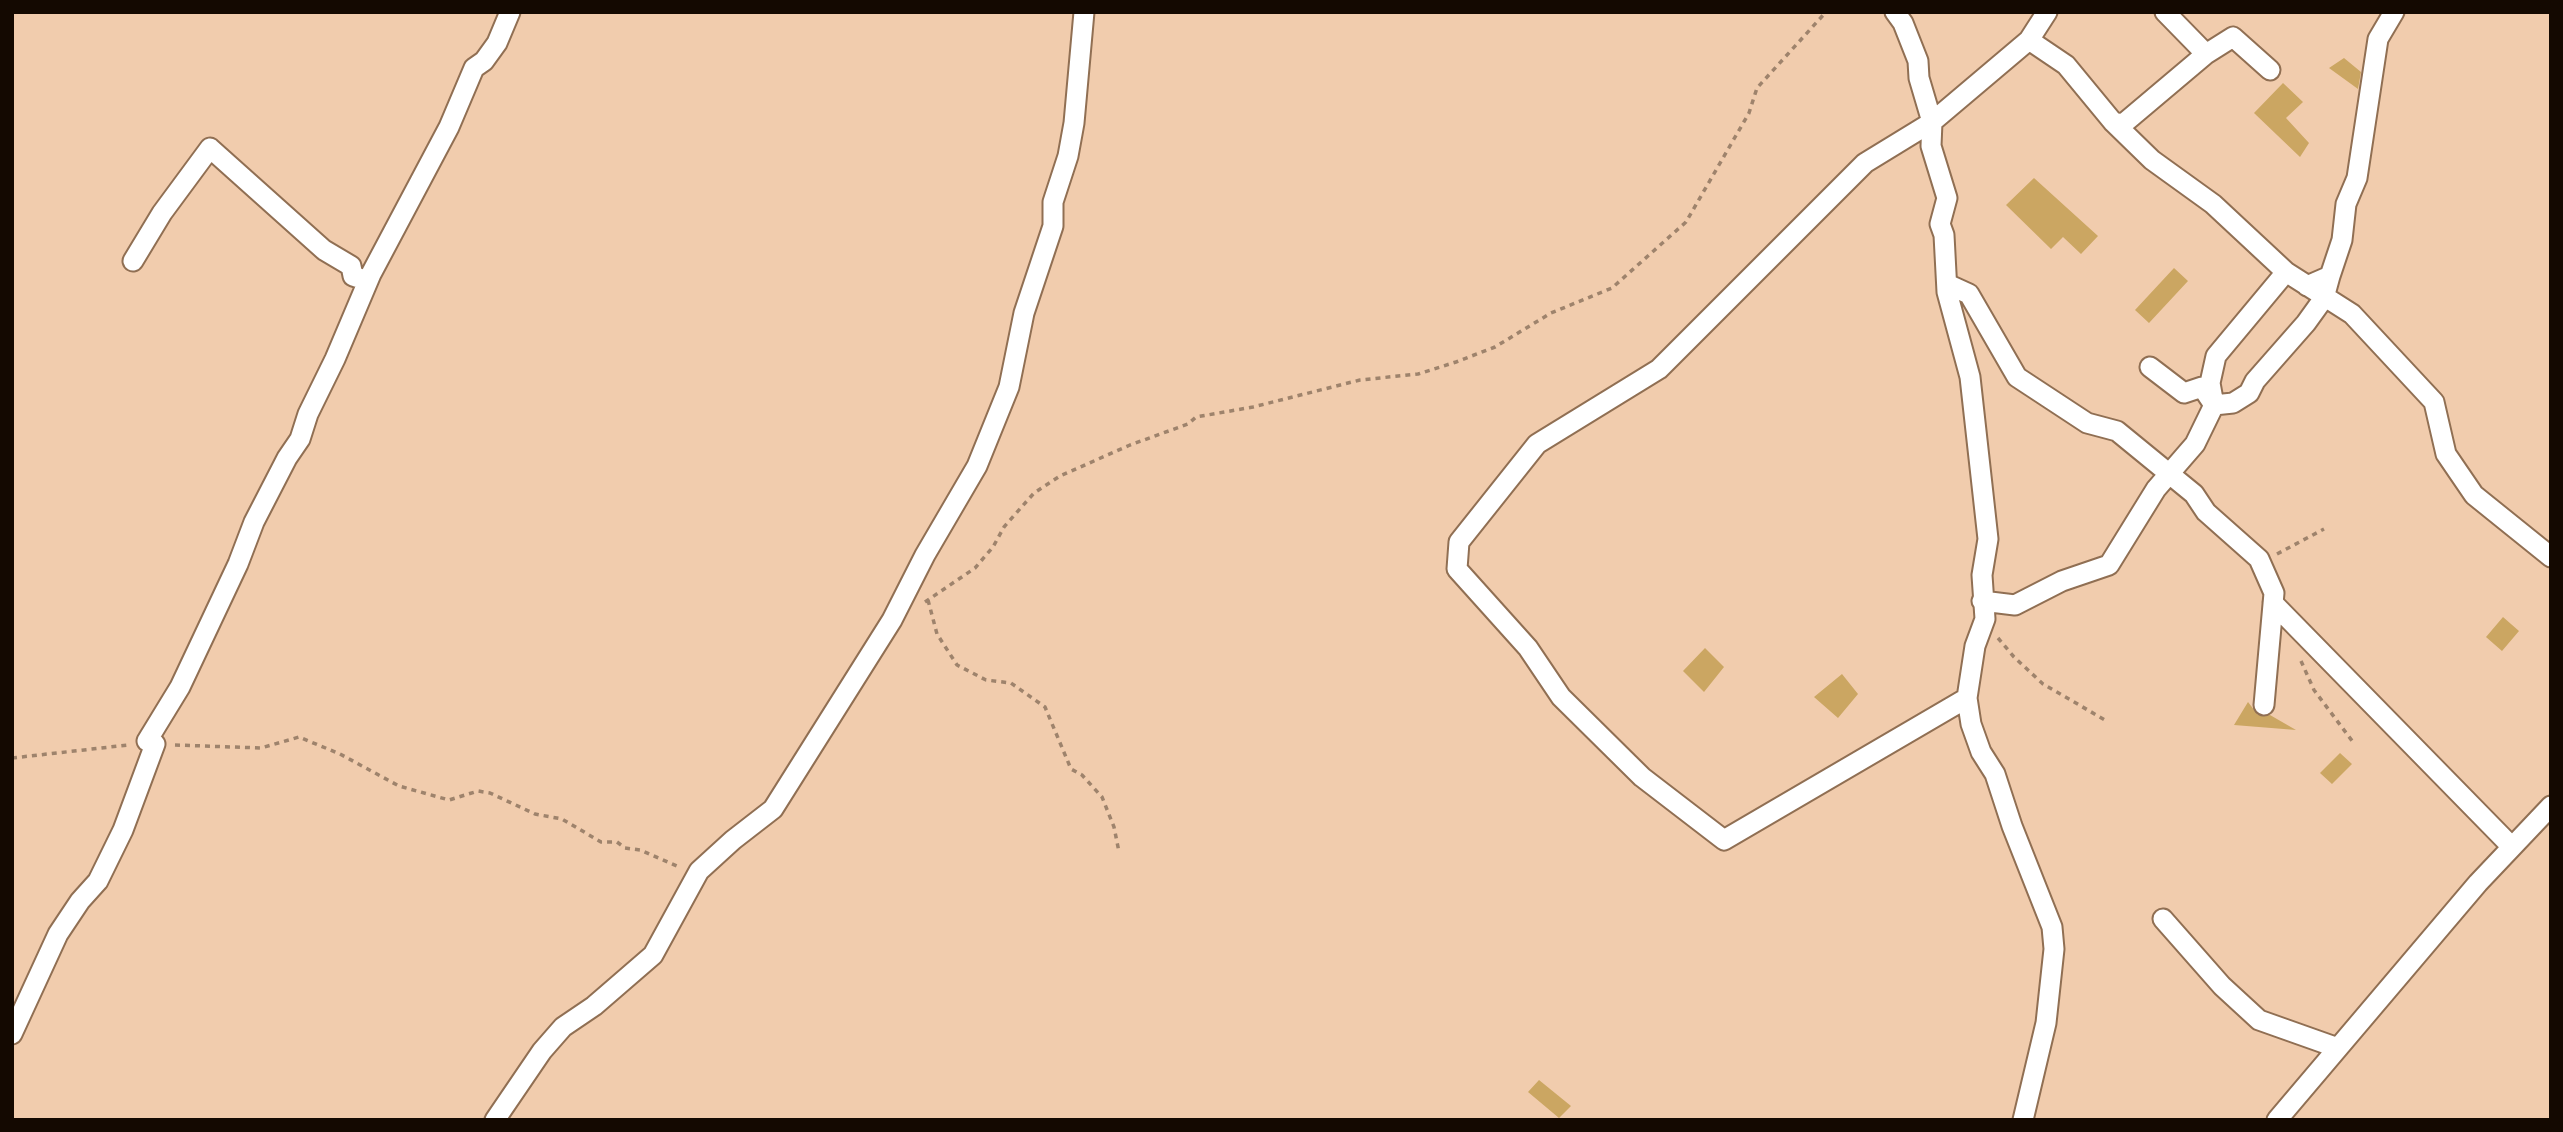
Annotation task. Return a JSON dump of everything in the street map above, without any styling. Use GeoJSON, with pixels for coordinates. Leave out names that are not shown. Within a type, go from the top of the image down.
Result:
{"type":"FeatureCollection","features":[{"type":"Feature","properties":{"kind":"street"},"geometry":{"type":"LineString","coordinates":[[12,1034],[58,934],[80,901],[98,881],[123,830],[151,743],[239,564],[254,522],[287,458],[300,439],[308,414],[368,281],[449,127],[474,68],[484,61],[498,43],[510,12]]}},
{"type":"Feature","properties":{"kind":"street"},"geometry":{"type":"LineString","coordinates":[[495,1120],[542,1051],[563,1027],[594,1006],[653,955],[699,871],[773,809],[892,620],[925,555],[977,466],[1009,387],[1024,313],[1053,226],[1053,202],[1068,156],[1084,12]]}},
{"type":"Feature","properties":{"kind":"street"},"geometry":{"type":"LineString","coordinates":[[1895,12],[1903,23],[1918,61],[1919,78],[1932,122],[1931,146],[1947,198],[1940,224],[1944,235],[1947,284],[1970,377],[1988,539],[1982,575],[1984,610],[1967,698],[1971,724],[1981,752],[1995,774],[2012,826],[2052,928],[2054,949],[2046,1023],[2024,1120]]}},
{"type":"Feature","properties":{"kind":"street"},"geometry":{"type":"LineString","coordinates":[[1967,698],[1724,840],[1642,777],[1561,697],[1528,648],[1457,569],[1459,542],[1538,444],[1659,369],[1865,163],[1932,122],[2029,40],[2047,12]]}},
{"type":"Feature","properties":{"kind":"street"},"geometry":{"type":"LineString","coordinates":[[2165,12],[2206,54]]}},
{"type":"Feature","properties":{"kind":"street"},"geometry":{"type":"LineString","coordinates":[[2214,405],[2233,403],[2249,393],[2255,381],[2324,298],[2342,240],[2346,204],[2357,178],[2378,39],[2394,12]]}},
{"type":"Feature","properties":{"kind":"street"},"geometry":{"type":"LineString","coordinates":[[2113,122],[2123,124],[2206,54],[2233,37],[2270,70]]}},
{"type":"Feature","properties":{"kind":"street"},"geometry":{"type":"LineString","coordinates":[[2029,40],[2066,65],[2113,122],[2152,159],[2213,204],[2286,272],[2352,314],[2434,402],[2446,454],[2474,495],[2551,557]]}},
{"type":"Feature","properties":{"kind":"street"},"geometry":{"type":"LineString","coordinates":[[133,261],[162,213],[210,148],[324,250],[351,266],[353,276],[368,281]]}},
{"type":"Feature","properties":{"kind":"street"},"geometry":{"type":"LineString","coordinates":[[1984,610],[2015,605],[2062,582],[2109,565],[2131,525],[2195,444],[2214,405],[2210,383],[2216,356],[2286,272]]}},
{"type":"Feature","properties":{"kind":"street"},"geometry":{"type":"LineString","coordinates":[[2307,286],[2330,276]]}},
{"type":"Feature","properties":{"kind":"street"},"geometry":{"type":"LineString","coordinates":[[1947,284],[1969,294],[2017,377],[2087,423],[2117,431],[2194,494],[2206,512],[2259,559],[2274,593],[2264,705]]}},
{"type":"Feature","properties":{"kind":"street"},"geometry":{"type":"LineString","coordinates":[[2151,367],[2184,393],[2202,387],[2214,405]]}},
{"type":"Feature","properties":{"kind":"street"},"geometry":{"type":"LineString","coordinates":[[2184,457],[2194,494]]}},
{"type":"Feature","properties":{"kind":"street"},"geometry":{"type":"LineString","coordinates":[[2273,603],[2511,847]]}},
{"type":"Feature","properties":{"kind":"street"},"geometry":{"type":"LineString","coordinates":[[2277,1120],[2511,847],[2548,814]]}},
{"type":"Feature","properties":{"kind":"street"},"geometry":{"type":"LineString","coordinates":[[2164,919],[2222,986],[2259,1020],[2338,1048]]}},
{"type":"Feature","properties":{"kind":"path"},"geometry":{"type":"LineString","coordinates":[[892,620],[928,600],[975,568],[993,547],[1004,527],[1034,493],[1060,476],[1130,445],[1188,424],[1196,417],[1253,407],[1360,380],[1418,374],[1464,360],[1495,347],[1551,313],[1612,288],[1686,222],[1749,113],[1756,88],[1826,12]]}},
{"type":"Feature","properties":{"kind":"path"},"geometry":{"type":"LineString","coordinates":[[2259,559],[2283,553],[2324,529]]}},
{"type":"Feature","properties":{"kind":"path"},"geometry":{"type":"LineString","coordinates":[[928,600],[937,634],[957,666],[986,680],[1011,682],[1045,707],[1071,769],[1082,775],[1102,797],[1114,827],[1119,852]]}},
{"type":"Feature","properties":{"kind":"path"},"geometry":{"type":"LineString","coordinates":[[1984,610],[2028,671],[2105,720]]}},
{"type":"Feature","properties":{"kind":"path"},"geometry":{"type":"LineString","coordinates":[[2295,650],[2314,690],[2353,741]]}},
{"type":"Feature","properties":{"kind":"path"},"geometry":{"type":"LineString","coordinates":[[12,758],[151,743],[261,748],[299,737],[340,754],[399,786],[449,800],[478,791],[490,793],[535,814],[562,819],[601,842],[617,842],[690,872],[699,871]]}},
{"type":"Feature","properties":{"kind":"building"},"geometry":{"type":"Polygon","coordinates":[[[2344,58],[2361,72],[2358,89],[2329,68],[2344,58]]]}},
{"type":"Feature","properties":{"kind":"building"},"geometry":{"type":"Polygon","coordinates":[[[2283,83],[2303,102],[2286,118],[2309,143],[2300,157],[2254,113],[2283,83]]]}},
{"type":"Feature","properties":{"kind":"building"},"geometry":{"type":"Polygon","coordinates":[[[2034,178],[2098,236],[2081,254],[2063,237],[2051,249],[2006,205],[2034,178]]]}},
{"type":"Feature","properties":{"kind":"building"},"geometry":{"type":"Polygon","coordinates":[[[2174,268],[2188,281],[2149,323],[2135,310],[2174,268]]]}},
{"type":"Feature","properties":{"kind":"building"},"geometry":{"type":"Polygon","coordinates":[[[2503,617],[2519,631],[2502,651],[2486,637],[2503,617]]]}},
{"type":"Feature","properties":{"kind":"building"},"geometry":{"type":"Polygon","coordinates":[[[1705,648],[1724,667],[1704,692],[1683,671],[1705,648]]]}},
{"type":"Feature","properties":{"kind":"building"},"geometry":{"type":"Polygon","coordinates":[[[1842,674],[1858,694],[1838,718],[1814,697],[1842,674]]]}},
{"type":"Feature","properties":{"kind":"building"},"geometry":{"type":"Polygon","coordinates":[[[2248,702],[2258,715],[2270,715],[2296,730],[2234,725],[2248,702]]]}},
{"type":"Feature","properties":{"kind":"building"},"geometry":{"type":"Polygon","coordinates":[[[2340,753],[2352,764],[2332,784],[2320,773],[2340,753]]]}},
{"type":"Feature","properties":{"kind":"building"},"geometry":{"type":"Polygon","coordinates":[[[1539,1080],[1571,1106],[1559,1118],[1528,1092],[1539,1080]]]}}]}
